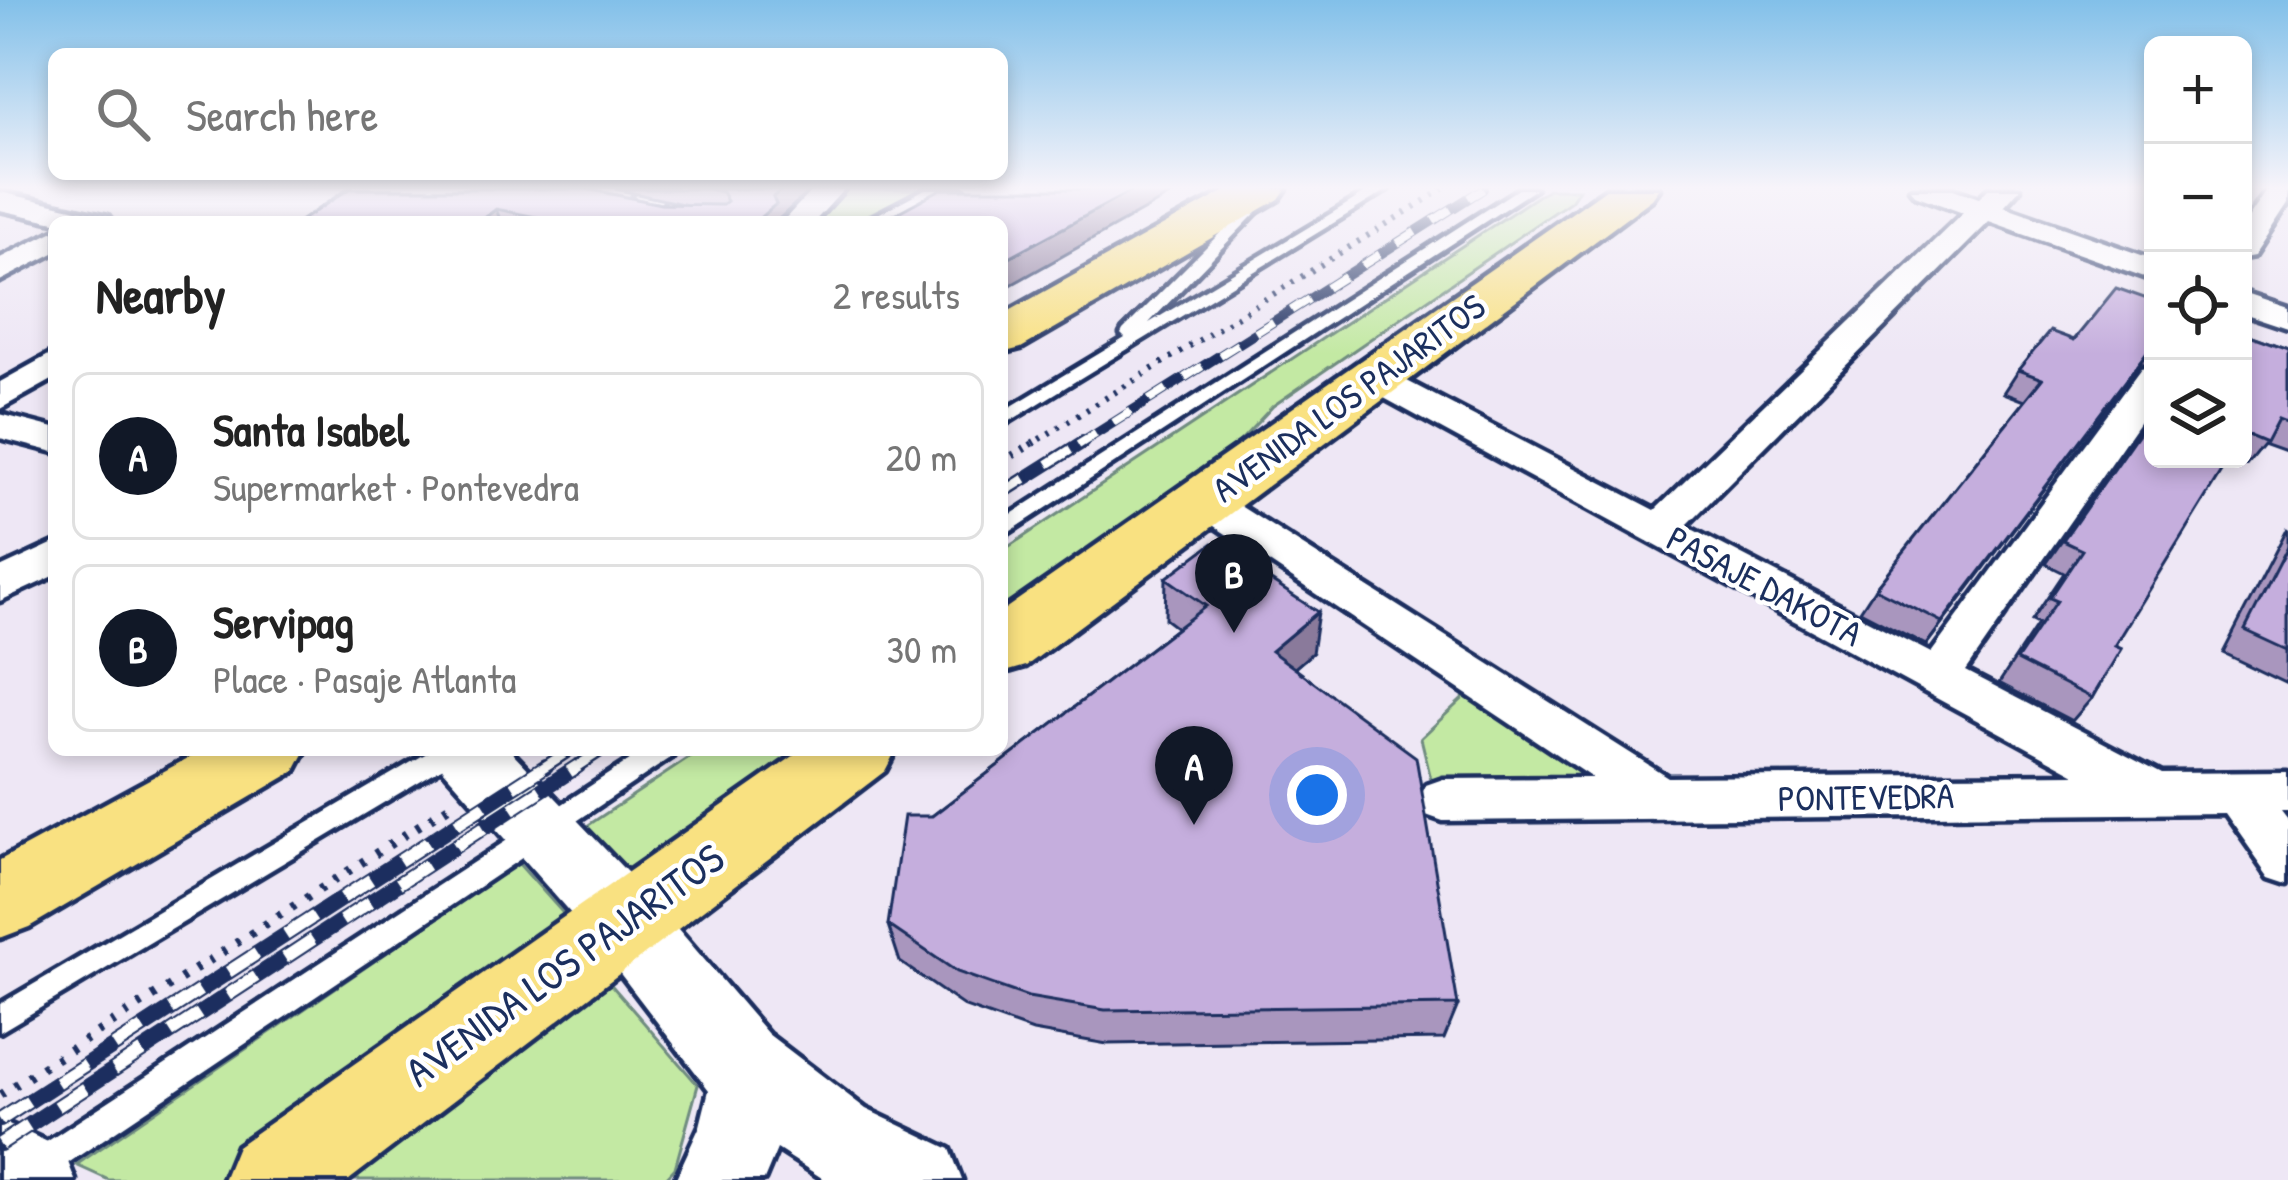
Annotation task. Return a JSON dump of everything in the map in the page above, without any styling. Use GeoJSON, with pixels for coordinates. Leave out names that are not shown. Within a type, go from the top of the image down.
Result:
{"type":"FeatureCollection","features":[{"type":"Feature","properties":{"kind":"main road"},"geometry":{"type":"LineString","coordinates":[[1010,325],[1163,244]]}},
{"type":"Feature","properties":{"kind":"main road","name":"AVENIDA LOS PAJARITOS"},"geometry":{"type":"LineString","coordinates":[[1008,643],[1373,378],[1544,244]]}},
{"type":"Feature","properties":{"kind":"main road"},"geometry":{"type":"LineString","coordinates":[[0,901],[258,756]]}},
{"type":"Feature","properties":{"kind":"main road","name":"AVENIDA LOS PAJARITOS"},"geometry":{"type":"LineString","coordinates":[[271,1180],[851,756]]}},
{"type":"Feature","properties":{"kind":"street"},"geometry":{"type":"LineString","coordinates":[[0,271],[47,244]]}},
{"type":"Feature","properties":{"kind":"street"},"geometry":{"type":"LineString","coordinates":[[1659,529],[1949,244]]}},
{"type":"Feature","properties":{"kind":"street"},"geometry":{"type":"LineString","coordinates":[[2095,244],[2144,266]]}},
{"type":"Feature","properties":{"kind":"street"},"geometry":{"type":"LineString","coordinates":[[2252,305],[2288,318]]}},
{"type":"Feature","properties":{"kind":"street"},"geometry":{"type":"LineString","coordinates":[[0,398],[48,367]]}},
{"type":"Feature","properties":{"kind":"street","name":"PASAJE DAKOTA"},"geometry":{"type":"LineString","coordinates":[[1373,378],[2156,793]]}},
{"type":"Feature","properties":{"kind":"street"},"geometry":{"type":"LineString","coordinates":[[1938,677],[2144,389]]}},
{"type":"Feature","properties":{"kind":"street"},"geometry":{"type":"LineString","coordinates":[[0,426],[48,438]]}},
{"type":"Feature","properties":{"kind":"street"},"geometry":{"type":"LineString","coordinates":[[1204,501],[1661,798]]}},
{"type":"Feature","properties":{"kind":"street"},"geometry":{"type":"LineString","coordinates":[[0,586],[48,561]]}},
{"type":"Feature","properties":{"kind":"street"},"geometry":{"type":"LineString","coordinates":[[471,759],[623,920],[717,1039],[754,1076],[824,1132],[872,1162],[919,1180]]}},
{"type":"Feature","properties":{"kind":"street"},"geometry":{"type":"LineString","coordinates":[[2238,792],[2288,861]]}},
{"type":"Feature","properties":{"kind":"street","name":"PONTEVEDRA"},"geometry":{"type":"LineString","coordinates":[[1443,800],[2288,792]]}},
{"type":"Feature","properties":{"kind":"street"},"geometry":{"type":"LineString","coordinates":[[718,1180],[739,1139],[754,1076]]}},
{"type":"Feature","properties":{"kind":"lane"},"geometry":{"type":"LineString","coordinates":[[1105,358],[1214,244]]}},
{"type":"Feature","properties":{"kind":"lane"},"geometry":{"type":"LineString","coordinates":[[1008,416],[1292,244]]}},
{"type":"Feature","properties":{"kind":"lane"},"geometry":{"type":"LineString","coordinates":[[1008,526],[1443,244]]}},
{"type":"Feature","properties":{"kind":"lane"},"geometry":{"type":"LineString","coordinates":[[18,1174],[655,756]]}},
{"type":"Feature","properties":{"kind":"lane"},"geometry":{"type":"LineString","coordinates":[[0,1019],[471,759]]}},
{"type":"Feature","properties":{"kind":"path"},"geometry":{"type":"LineString","coordinates":[[1008,458],[1354,244]]}},
{"type":"Feature","properties":{"kind":"path"},"geometry":{"type":"LineString","coordinates":[[0,1094],[471,759]]}},
{"type":"Feature","properties":{"kind":"green space"},"geometry":{"type":"Polygon","coordinates":[[[1465,244],[1508,244],[1273,406],[1228,454],[1008,618],[1008,547],[1465,244]]]}},
{"type":"Feature","properties":{"kind":"green space"},"geometry":{"type":"Polygon","coordinates":[[[1472,690],[1621,784],[1432,783],[1421,738],[1472,690]]]}},
{"type":"Feature","properties":{"kind":"green space"},"geometry":{"type":"Polygon","coordinates":[[[692,756],[808,756],[631,879],[584,828],[692,756]]]}},
{"type":"Feature","properties":{"kind":"green space"},"geometry":{"type":"Polygon","coordinates":[[[518,863],[570,921],[223,1180],[109,1180],[76,1165],[518,863]]]}},
{"type":"Feature","properties":{"kind":"green space"},"geometry":{"type":"Polygon","coordinates":[[[600,972],[698,1085],[675,1168],[664,1180],[330,1180],[600,972]]]}},
{"type":"Feature","properties":{"kind":"building"},"geometry":{"type":"Polygon","coordinates":[[[1008,244],[1033,244],[1008,258],[1008,244]]]}},
{"type":"Feature","properties":{"kind":"building"},"geometry":{"type":"Polygon","coordinates":[[[2116,288],[2144,298],[2144,356],[1942,622],[1875,588],[2042,379],[2018,370],[2050,331],[2074,340],[2116,288]]]}},
{"type":"Feature","properties":{"kind":"building"},"geometry":{"type":"Polygon","coordinates":[[[2252,336],[2288,349],[2288,423],[2278,419],[2266,442],[2252,436],[2252,336]]]}},
{"type":"Feature","properties":{"kind":"building"},"geometry":{"type":"Polygon","coordinates":[[[2144,425],[2144,468],[2223,468],[2114,646],[2121,649],[2092,698],[2017,660],[2057,601],[2050,598],[2082,550],[2063,541],[2144,425]]]}},
{"type":"Feature","properties":{"kind":"building"},"geometry":{"type":"Polygon","coordinates":[[[1213,543],[1318,612],[1271,651],[1416,757],[1458,1005],[1105,1010],[1028,997],[957,972],[888,925],[904,816],[932,816],[1206,606],[1166,578],[1213,543]]]}},
{"type":"Feature","properties":{"kind":"building"},"geometry":{"type":"Polygon","coordinates":[[[2288,546],[2288,650],[2245,630],[2288,546]]]}},
{"type":"Feature","properties":{"kind":"railway"},"geometry":{"type":"LineString","coordinates":[[1078,445],[1396,244]]}},
{"type":"Feature","properties":{"kind":"railway"},"geometry":{"type":"LineString","coordinates":[[1008,489],[1083,442]]}},
{"type":"Feature","properties":{"kind":"railway"},"geometry":{"type":"LineString","coordinates":[[541,769],[561,756]]}},
{"type":"Feature","properties":{"kind":"railway"},"geometry":{"type":"LineString","coordinates":[[573,769],[593,756]]}},
{"type":"Feature","properties":{"kind":"railway"},"geometry":{"type":"LineString","coordinates":[[0,1120],[546,766]]}},
{"type":"Feature","properties":{"kind":"railway"},"geometry":{"type":"LineString","coordinates":[[0,1144],[578,766]]}},
{"type":"Feature","properties":{"kind":"place","name":"Servipag"},"geometry":{"type":"Point","coordinates":[1234,633]}},
{"type":"Feature","properties":{"kind":"place","name":"Santa Isabel"},"geometry":{"type":"Point","coordinates":[1194,825]}}]}
